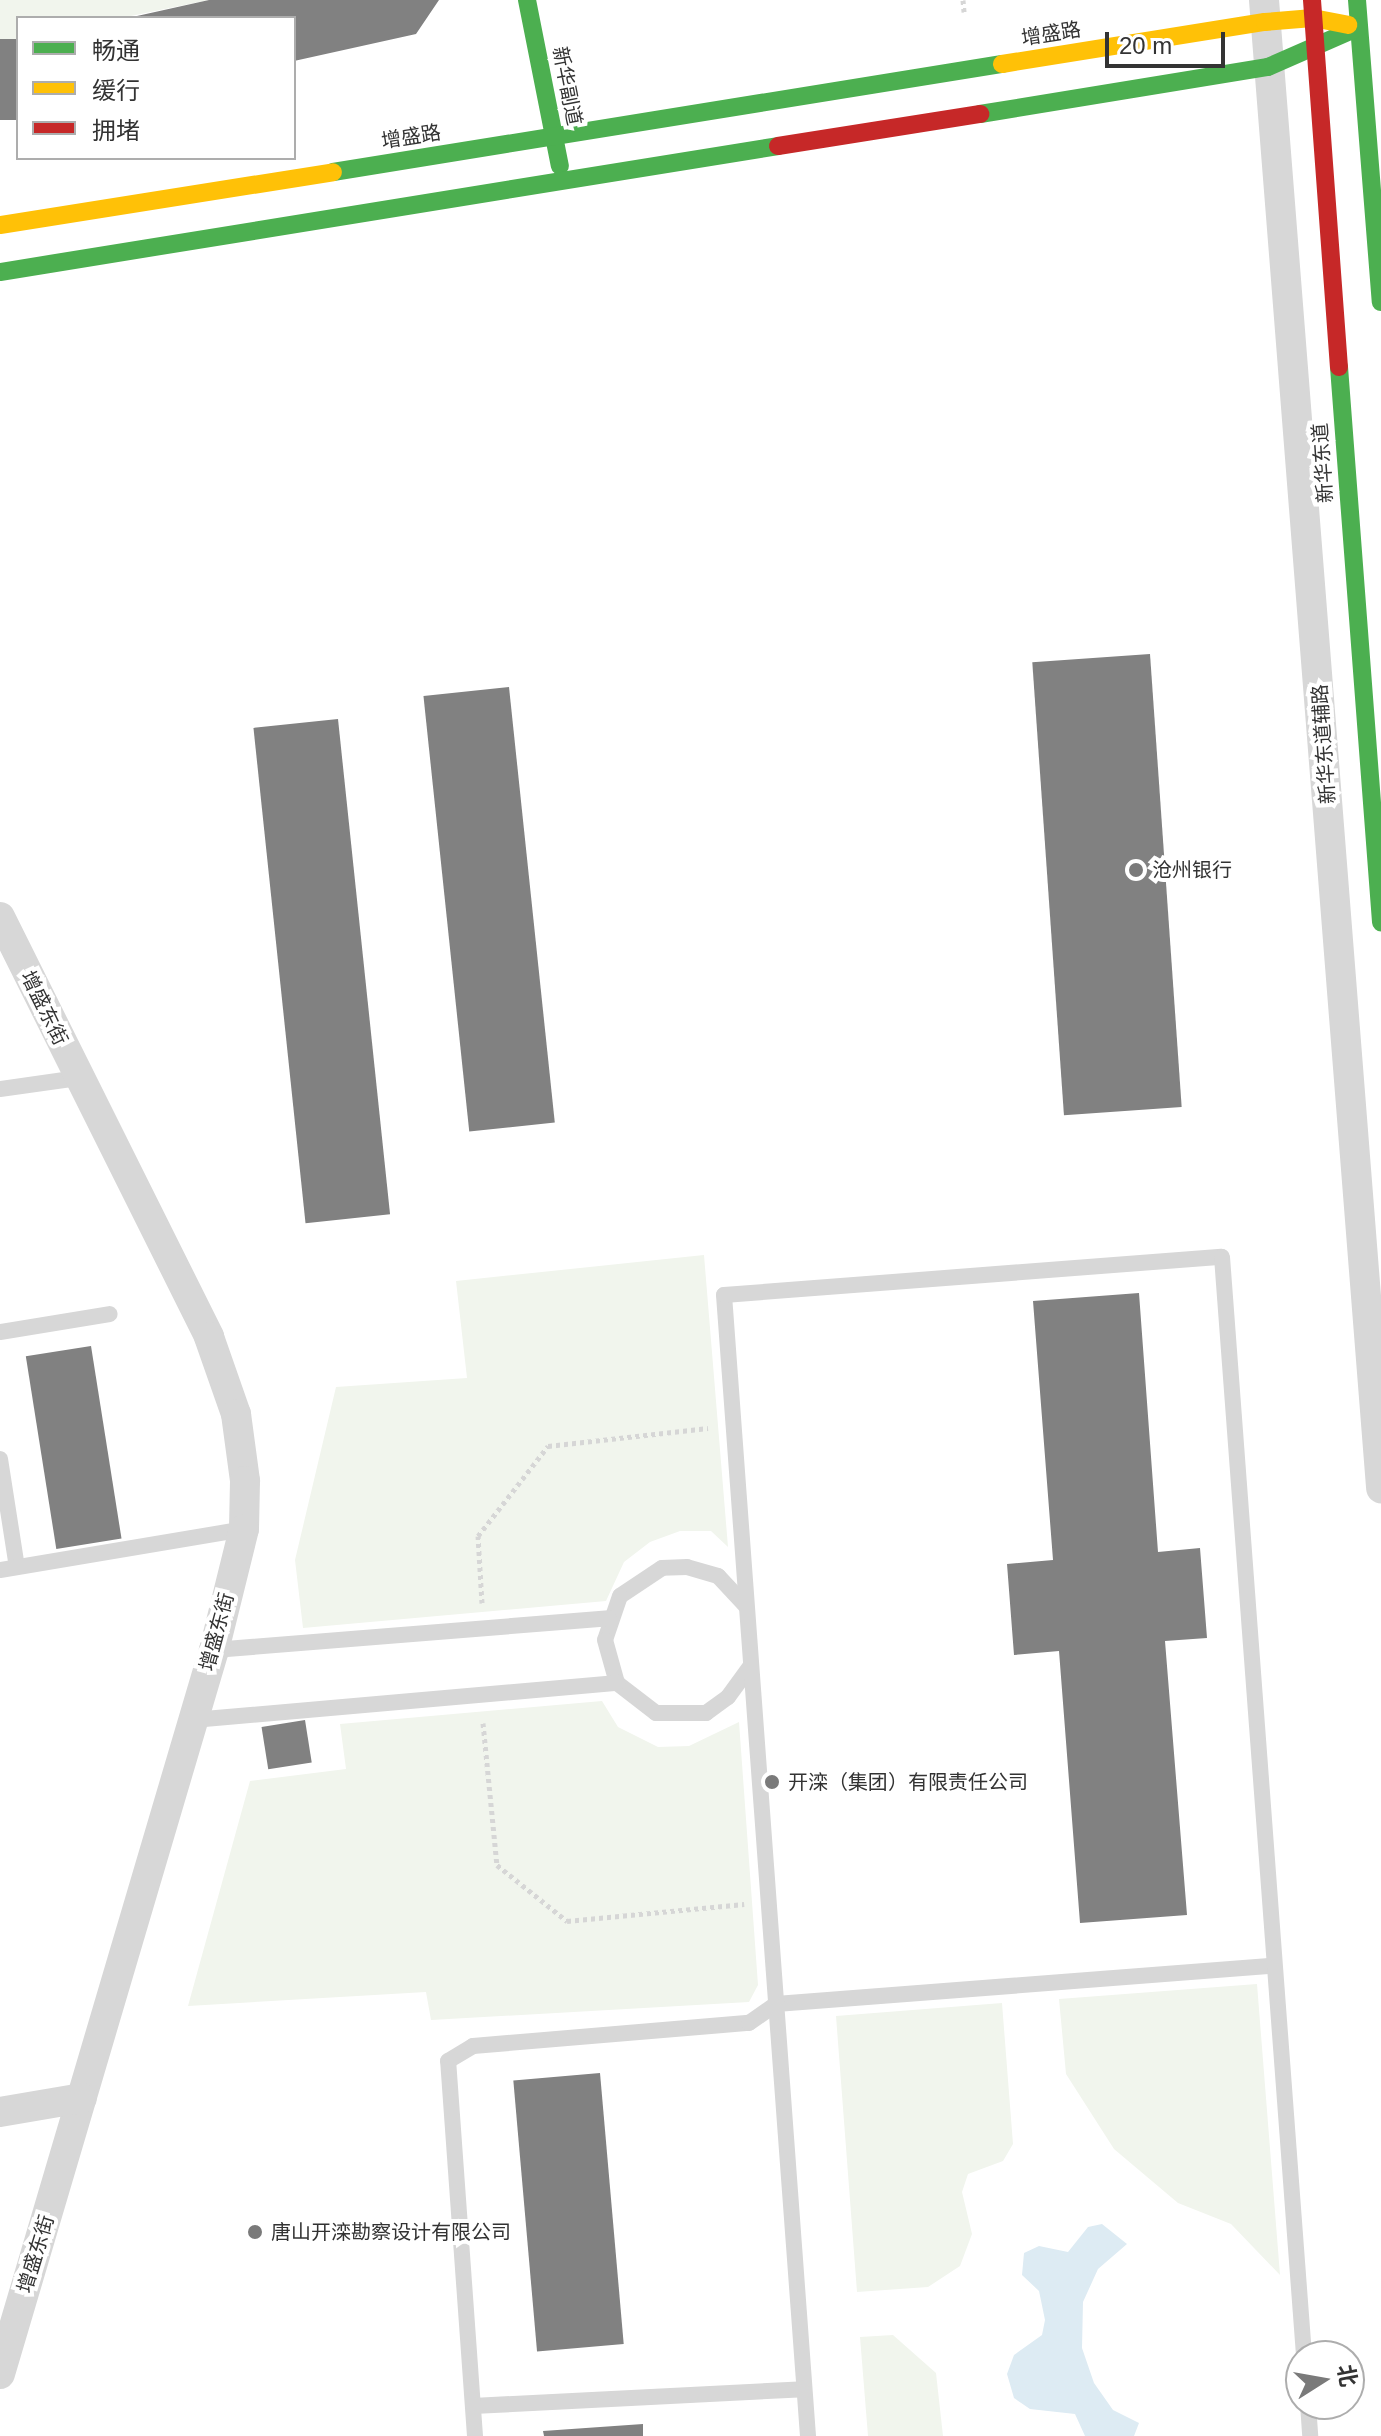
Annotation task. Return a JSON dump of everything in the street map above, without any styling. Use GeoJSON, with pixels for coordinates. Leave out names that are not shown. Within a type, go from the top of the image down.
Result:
{"type":"FeatureCollection","features":[{"type":"Feature","properties":{"kind":"main road","name":"新华副道"},"geometry":{"type":"LineString","coordinates":[[527,0],[563,181]]}},
{"type":"Feature","properties":{"kind":"main road","name":"增盛路"},"geometry":{"type":"LineString","coordinates":[[0,225],[554,136],[1264,11],[1312,9],[1366,18]]}},
{"type":"Feature","properties":{"kind":"main road","name":"新华东道"},"geometry":{"type":"LineString","coordinates":[[1312,9],[1381,922]]}},
{"type":"Feature","properties":{"kind":"main road"},"geometry":{"type":"LineString","coordinates":[[0,272],[1268,67],[1314,52],[1366,18]]}},
{"type":"Feature","properties":{"kind":"main road"},"geometry":{"type":"LineString","coordinates":[[1366,18],[1381,302]]}},
{"type":"Feature","properties":{"kind":"street","name":"新华东道辅路"},"geometry":{"type":"LineString","coordinates":[[1264,11],[1381,1488]]}},
{"type":"Feature","properties":{"kind":"street","name":"增盛东街"},"geometry":{"type":"LineString","coordinates":[[0,917],[209,1337],[236,1414],[245,1481],[244,1529],[214,1650],[0,2374]]}},
{"type":"Feature","properties":{"kind":"street"},"geometry":{"type":"LineString","coordinates":[[0,2112],[82,2098]]}},
{"type":"Feature","properties":{"kind":"lane"},"geometry":{"type":"LineString","coordinates":[[0,1089],[78,1078]]}},
{"type":"Feature","properties":{"kind":"lane"},"geometry":{"type":"LineString","coordinates":[[808,2436],[724,1295],[1222,1257],[1303,2340]]}},
{"type":"Feature","properties":{"kind":"lane"},"geometry":{"type":"LineString","coordinates":[[0,1332],[110,1314]]}},
{"type":"Feature","properties":{"kind":"lane"},"geometry":{"type":"LineString","coordinates":[[0,1459],[17,1567]]}},
{"type":"Feature","properties":{"kind":"lane"},"geometry":{"type":"LineString","coordinates":[[0,1570],[244,1529]]}},
{"type":"Feature","properties":{"kind":"lane"},"geometry":{"type":"LineString","coordinates":[[746,1606],[718,1576],[687,1567],[662,1568],[620,1596],[609,1618],[605,1640],[617,1683],[656,1713],[681,1717],[706,1713],[728,1697],[751,1665]]}},
{"type":"Feature","properties":{"kind":"lane"},"geometry":{"type":"LineString","coordinates":[[214,1650],[609,1618]]}},
{"type":"Feature","properties":{"kind":"lane"},"geometry":{"type":"LineString","coordinates":[[193,1720],[617,1683]]}},
{"type":"Feature","properties":{"kind":"lane"},"geometry":{"type":"LineString","coordinates":[[475,2436],[448,2061],[473,2046],[749,2023],[776,2004],[1273,1966]]}},
{"type":"Feature","properties":{"kind":"lane"},"geometry":{"type":"LineString","coordinates":[[473,2406],[804,2389]]}},
{"type":"Feature","properties":{"kind":"path"},"geometry":{"type":"LineString","coordinates":[[963,0],[964,12]]}},
{"type":"Feature","properties":{"kind":"path"},"geometry":{"type":"LineString","coordinates":[[483,1628],[478,1536],[548,1446],[721,1426]]}},
{"type":"Feature","properties":{"kind":"path"},"geometry":{"type":"LineString","coordinates":[[480,1694],[497,1865],[567,1921],[746,1904]]}},
{"type":"Feature","properties":{"kind":"shaded area"},"geometry":{"type":"Polygon","coordinates":[[[0,0],[209,0],[131,16],[16,16],[16,39],[0,43],[0,0]]]}},
{"type":"Feature","properties":{"kind":"shaded area"},"geometry":{"type":"Polygon","coordinates":[[[704,1255],[728,1547],[711,1531],[680,1531],[650,1542],[624,1562],[606,1601],[303,1628],[295,1560],[336,1387],[467,1378],[456,1281],[704,1255]]]}},
{"type":"Feature","properties":{"kind":"shaded area"},"geometry":{"type":"Polygon","coordinates":[[[602,1701],[618,1727],[658,1747],[689,1746],[739,1722],[758,1985],[749,2002],[431,2020],[426,1992],[188,2006],[250,1781],[346,1769],[340,1724],[602,1701]]]}},
{"type":"Feature","properties":{"kind":"shaded area"},"geometry":{"type":"Polygon","coordinates":[[[1257,1984],[1280,2275],[1231,2224],[1178,2203],[1114,2149],[1066,2074],[1059,1999],[1257,1984]]]}},
{"type":"Feature","properties":{"kind":"shaded area"},"geometry":{"type":"Polygon","coordinates":[[[1002,2003],[1013,2144],[1003,2161],[968,2174],[962,2192],[972,2234],[960,2266],[928,2287],[857,2292],[836,2016],[1002,2003]]]}},
{"type":"Feature","properties":{"kind":"shaded area"},"geometry":{"type":"Polygon","coordinates":[[[1102,2224],[1127,2244],[1098,2269],[1083,2302],[1082,2348],[1094,2383],[1113,2410],[1139,2423],[1134,2436],[1085,2436],[1075,2414],[1030,2409],[1014,2398],[1007,2374],[1014,2355],[1042,2335],[1045,2320],[1039,2291],[1022,2275],[1024,2253],[1039,2246],[1068,2252],[1088,2227],[1102,2224]]]}},
{"type":"Feature","properties":{"kind":"shaded area"},"geometry":{"type":"Polygon","coordinates":[[[893,2335],[936,2373],[943,2436],[868,2436],[860,2337],[893,2335]]]}},
{"type":"Feature","properties":{"kind":"building"},"geometry":{"type":"Polygon","coordinates":[[[209,0],[439,0],[416,34],[296,61],[296,16],[137,16],[209,0]]]}},
{"type":"Feature","properties":{"kind":"building"},"geometry":{"type":"Polygon","coordinates":[[[0,39],[16,39],[16,120],[0,120],[0,39]]]}},
{"type":"Feature","properties":{"kind":"building"},"geometry":{"type":"Polygon","coordinates":[[[1150,654],[1182,1107],[1064,1115],[1032,662],[1150,654]]]}},
{"type":"Feature","properties":{"kind":"building"},"geometry":{"type":"Polygon","coordinates":[[[509,687],[555,1123],[469,1132],[423,696],[509,687]]]}},
{"type":"Feature","properties":{"kind":"building"},"geometry":{"type":"Polygon","coordinates":[[[338,719],[390,1214],[306,1223],[253,728],[338,719]]]}},
{"type":"Feature","properties":{"kind":"building"},"geometry":{"type":"Polygon","coordinates":[[[1139,1293],[1158,1552],[1200,1548],[1207,1638],[1165,1641],[1187,1915],[1080,1923],[1059,1651],[1014,1655],[1007,1564],[1053,1560],[1033,1301],[1139,1293]]]}},
{"type":"Feature","properties":{"kind":"building"},"geometry":{"type":"Polygon","coordinates":[[[91,1346],[122,1539],[56,1549],[26,1356],[91,1346]]]}},
{"type":"Feature","properties":{"kind":"building"},"geometry":{"type":"Polygon","coordinates":[[[305,1720],[312,1762],[268,1769],[262,1727],[305,1720]]]}},
{"type":"Feature","properties":{"kind":"building"},"geometry":{"type":"Polygon","coordinates":[[[600,2073],[624,2344],[537,2352],[513,2081],[600,2073]]]}},
{"type":"Feature","properties":{"kind":"building"},"geometry":{"type":"Polygon","coordinates":[[[643,2424],[643,2436],[544,2436],[543,2431],[643,2424]]]}},
{"type":"Feature","properties":{"kind":"traffic: fast"},"geometry":{"type":"LineString","coordinates":[[527,0],[560,166]]}},
{"type":"Feature","properties":{"kind":"traffic: fast"},"geometry":{"type":"LineString","coordinates":[[1357,0],[1381,302]]}},
{"type":"Feature","properties":{"kind":"traffic: fast"},"geometry":{"type":"LineString","coordinates":[[980,114],[1268,67],[1359,27]]}},
{"type":"Feature","properties":{"kind":"traffic: fast"},"geometry":{"type":"LineString","coordinates":[[333,172],[1002,64]]}},
{"type":"Feature","properties":{"kind":"traffic: fast"},"geometry":{"type":"LineString","coordinates":[[0,272],[778,146]]}},
{"type":"Feature","properties":{"kind":"traffic: fast"},"geometry":{"type":"LineString","coordinates":[[1339,367],[1381,922]]}},
{"type":"Feature","properties":{"kind":"traffic: slow"},"geometry":{"type":"LineString","coordinates":[[1002,64],[1265,22],[1313,18],[1348,25]]}},
{"type":"Feature","properties":{"kind":"traffic: slow"},"geometry":{"type":"LineString","coordinates":[[0,225],[333,172]]}},
{"type":"Feature","properties":{"kind":"traffic: jam"},"geometry":{"type":"LineString","coordinates":[[1312,0],[1339,367]]}},
{"type":"Feature","properties":{"kind":"traffic: jam"},"geometry":{"type":"LineString","coordinates":[[778,146],[980,114]]}},
{"type":"Feature","properties":{"kind":"place","name":"沧州银行"},"geometry":{"type":"Point","coordinates":[1136,870]}},
{"type":"Feature","properties":{"kind":"place","name":"开滦（集团）有限责任公司"},"geometry":{"type":"Point","coordinates":[772,1782]}},
{"type":"Feature","properties":{"kind":"place","name":"唐山开滦勘察设计有限公司"},"geometry":{"type":"Point","coordinates":[255,2232]}}]}
